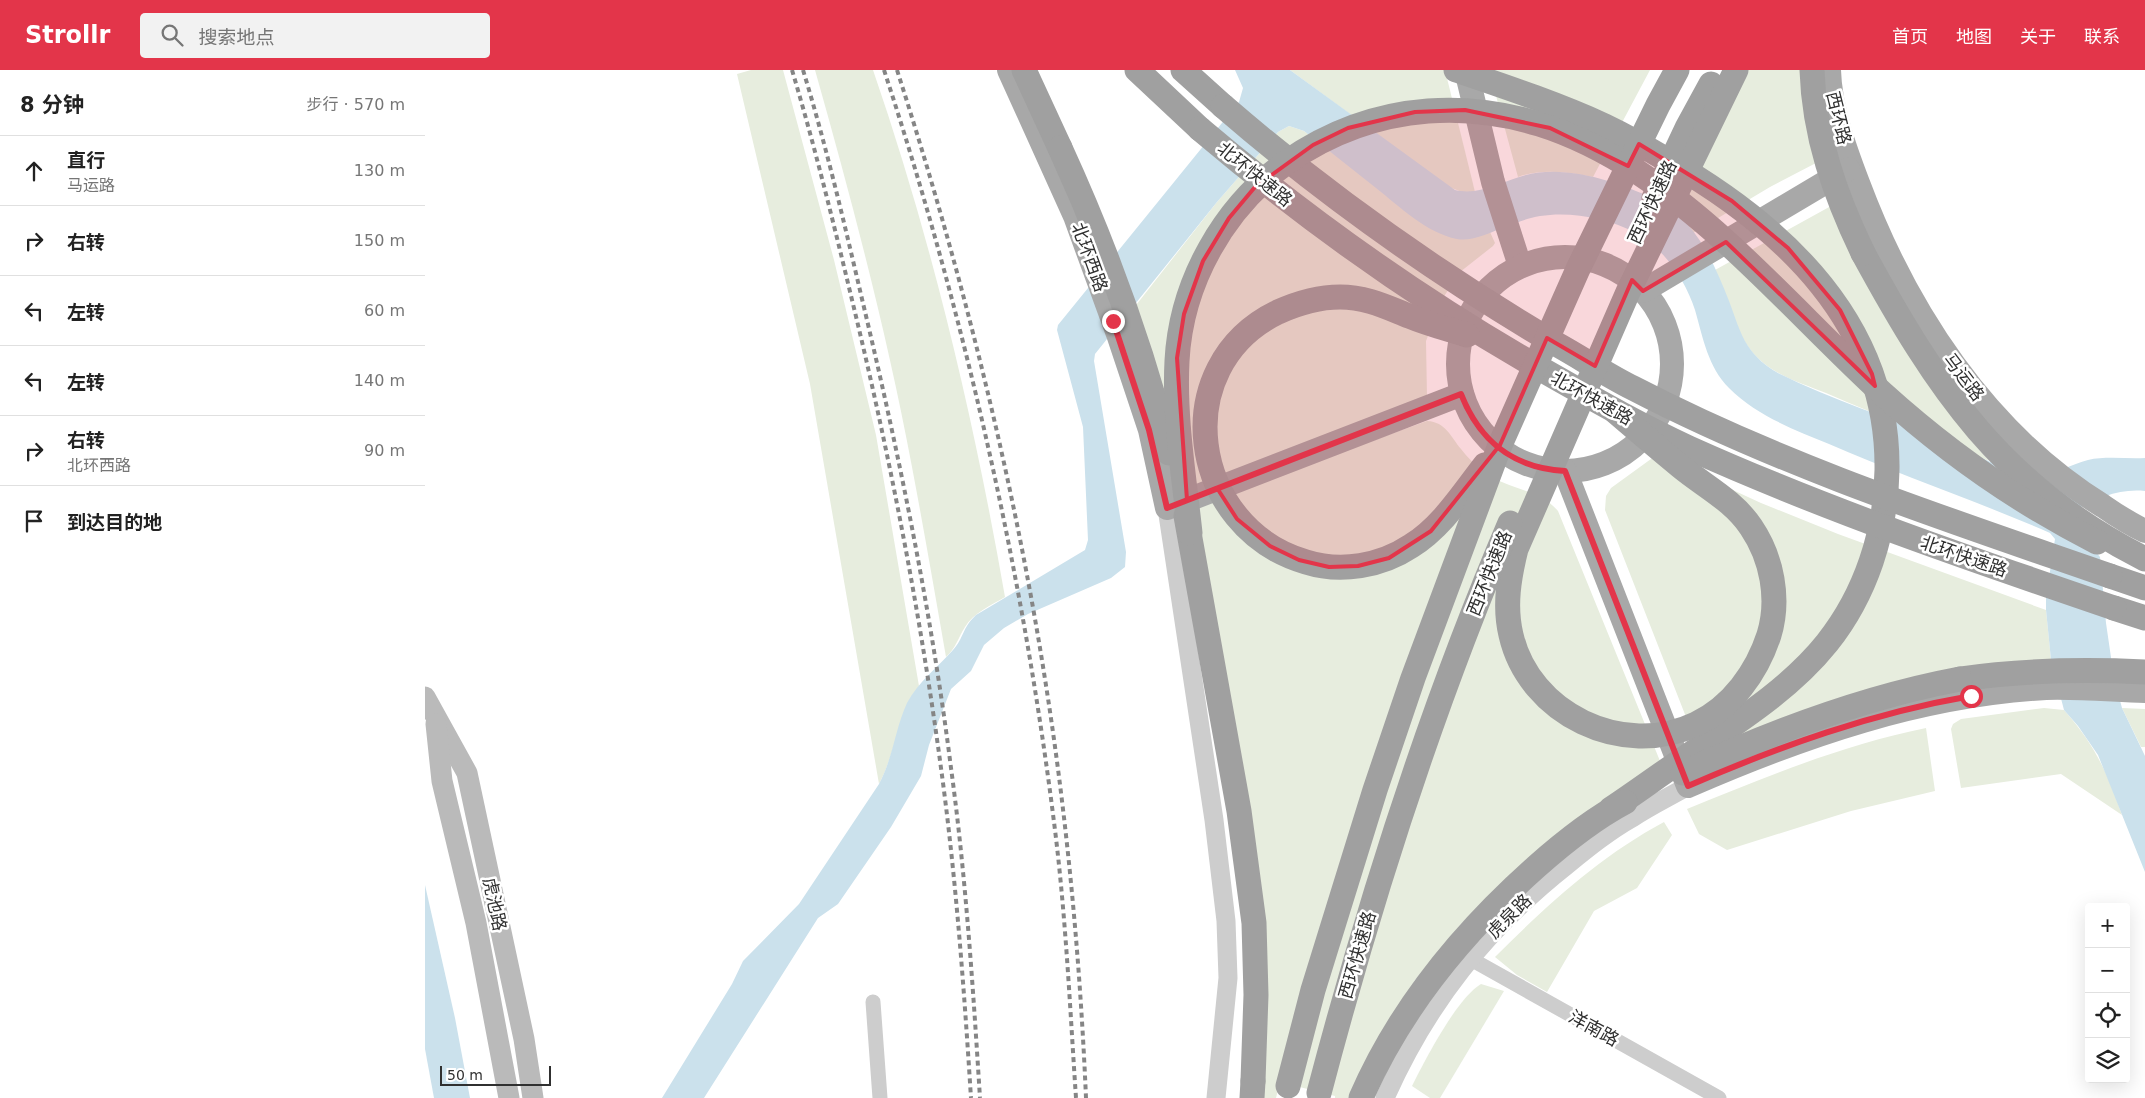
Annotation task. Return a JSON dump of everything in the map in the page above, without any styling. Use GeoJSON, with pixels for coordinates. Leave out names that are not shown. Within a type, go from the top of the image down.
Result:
{"type":"FeatureCollection","features":[{"type":"Feature","properties":{"kind":"highway"},"geometry":{"type":"LineString","coordinates":[[1024,70],[1060,148],[1109,263],[1143,360],[1190,532]]}},
{"type":"Feature","properties":{"kind":"highway","name":"北环快速路"},"geometry":{"type":"LineString","coordinates":[[1137,70],[1200,129],[1262,182],[1325,230],[1500,346],[1616,412],[1687,447],[1835,509],[1974,560],[2145,618]]}},
{"type":"Feature","properties":{"kind":"highway","name":"北环快速路"},"geometry":{"type":"LineString","coordinates":[[1183,70],[1281,157],[1423,261],[1515,320],[1632,387],[1698,420],[1794,462],[1987,533],[2145,588]]}},
{"type":"Feature","properties":{"kind":"highway"},"geometry":{"type":"LineString","coordinates":[[1361,1098],[1385,1048],[1433,977],[1468,934],[1509,892],[1550,854],[1761,704],[1812,660],[1833,635],[1850,607],[1868,571],[1883,519],[1887,464],[1885,428],[1882,410],[1865,357],[1840,310],[1820,282],[1799,259],[1757,220],[1714,189],[1605,126],[1526,94],[1456,70]]}},
{"type":"Feature","properties":{"kind":"highway","name":"西环快速路"},"geometry":{"type":"LineString","coordinates":[[1287,1092],[1313,990],[1375,790],[1413,678],[1500,446],[1578,269],[1677,70]]}},
{"type":"Feature","properties":{"kind":"highway","name":"西环快速路"},"geometry":{"type":"LineString","coordinates":[[1318,1096],[1371,904],[1443,689],[1482,589],[1581,356],[1687,128],[1719,70]]}},
{"type":"Feature","properties":{"kind":"highway"},"geometry":{"type":"LineString","coordinates":[[1616,412],[1737,509],[1761,544],[1771,574],[1773,603],[1770,631],[1762,654],[1750,675],[1733,697],[1711,715],[1689,727],[1659,734],[1627,735],[1597,729],[1568,716],[1545,698],[1529,678],[1513,645],[1507,610],[1508,587],[1516,549],[1627,292],[1736,70]]}},
{"type":"Feature","properties":{"kind":"highway"},"geometry":{"type":"LineString","coordinates":[[1813,70],[1817,114],[1827,164],[1837,194],[1863,252],[1921,355],[1960,410],[2008,464],[2100,539],[2145,563]]}},
{"type":"Feature","properties":{"kind":"highway"},"geometry":{"type":"LineString","coordinates":[[1252,1089],[1256,995],[1254,923],[1239,810],[1190,532],[1179,438],[1178,345],[1195,279],[1229,218],[1249,194],[1272,173],[1328,136],[1363,123],[1400,114],[1465,110],[1525,120],[1571,136],[1614,158],[1653,183],[1713,230],[1880,391],[1927,431],[2027,502],[2067,526],[2145,559]]}},
{"type":"Feature","properties":{"kind":"highway"},"geometry":{"type":"LineString","coordinates":[[1500,346],[1370,301],[1341,297],[1305,302],[1264,319],[1249,330],[1233,348],[1220,368],[1211,391],[1206,428],[1207,453],[1213,476],[1223,498],[1237,519],[1257,538],[1285,554],[1311,564],[1344,568],[1371,564],[1397,554],[1417,543],[1440,522],[1500,446]]}},
{"type":"Feature","properties":{"kind":"highway"},"geometry":{"type":"LineString","coordinates":[[1611,809],[1745,745],[1885,695],[1924,686],[1995,674],[2070,669],[2134,681]]}},
{"type":"Feature","properties":{"kind":"main road","name":"北环西路"},"geometry":{"type":"LineString","coordinates":[[1009,70],[1075,216],[1119,337],[1149,430],[1167,508]]}},
{"type":"Feature","properties":{"kind":"main road"},"geometry":{"type":"LineString","coordinates":[[1466,70],[1493,182],[1520,266]]}},
{"type":"Feature","properties":{"kind":"main road","name":"西环路"},"geometry":{"type":"LineString","coordinates":[[1829,70],[1837,118],[1852,166]]}},
{"type":"Feature","properties":{"kind":"main road"},"geometry":{"type":"LineString","coordinates":[[1651,286],[1669,340],[1672,367],[1663,407],[1649,431],[1629,450],[1592,468],[1565,471],[1537,468],[1500,450],[1477,425],[1461,394],[1457,363],[1459,347],[1468,317],[1485,292],[1496,281],[1520,266],[1546,258],[1581,258],[1615,269],[1630,279],[1651,286],[1852,166]]}},
{"type":"Feature","properties":{"kind":"main road","name":"马运路"},"geometry":{"type":"LineString","coordinates":[[1852,166],[1885,247],[1931,330],[1977,397],[2021,443],[2059,476],[2109,510],[2145,531]]}},
{"type":"Feature","properties":{"kind":"main road"},"geometry":{"type":"LineString","coordinates":[[1167,508],[1461,394]]}},
{"type":"Feature","properties":{"kind":"main road"},"geometry":{"type":"LineString","coordinates":[[1565,471],[1688,786],[1788,745],[1887,713],[1971,696],[2134,681]]}},
{"type":"Feature","properties":{"kind":"main road","name":"虎池路"},"geometry":{"type":"LineString","coordinates":[[425,697],[437,746],[442,781],[477,923],[509,1098]]}},
{"type":"Feature","properties":{"kind":"main road","name":"虎池路"},"geometry":{"type":"LineString","coordinates":[[437,746],[467,773],[524,1040],[533,1098]]}},
{"type":"Feature","properties":{"kind":"street"},"geometry":{"type":"LineString","coordinates":[[1167,508],[1214,820],[1226,921],[1228,978],[1216,1098]]}},
{"type":"Feature","properties":{"kind":"street","name":"虎泉路"},"geometry":{"type":"LineString","coordinates":[[1385,1098],[1399,1067],[1437,1002],[1469,958],[1487,938],[1531,894],[1582,853],[1631,818],[1688,786]]}},
{"type":"Feature","properties":{"kind":"street","name":"洋南路"},"geometry":{"type":"LineString","coordinates":[[1469,958],[1719,1098]]}},
{"type":"Feature","properties":{"kind":"street"},"geometry":{"type":"LineString","coordinates":[[873,1002],[880,1098]]}},
{"type":"Feature","properties":{"kind":"highlighted area"},"geometry":{"type":"Polygon","coordinates":[[[1465,110],[1550,128],[1628,166],[1639,144],[1732,201],[1788,248],[1840,310],[1872,374],[1875,386],[1726,242],[1643,291],[1632,280],[1595,366],[1547,338],[1500,445],[1431,531],[1389,558],[1358,566],[1329,567],[1299,560],[1270,546],[1237,519],[1217,488],[1187,500],[1177,358],[1184,314],[1203,261],[1229,218],[1255,187],[1313,145],[1348,128],[1415,112],[1465,110]]]}},
{"type":"Feature","properties":{"kind":"green space"},"geometry":{"type":"Polygon","coordinates":[[[751,70],[783,70],[834,260],[876,435],[919,686],[906,709],[885,772],[879,784],[810,384],[737,74],[751,70]]]}},
{"type":"Feature","properties":{"kind":"green space"},"geometry":{"type":"Polygon","coordinates":[[[815,70],[873,70],[933,265],[980,464],[1005,597],[983,610],[968,622],[946,657],[892,367],[855,218],[815,70]]]}},
{"type":"Feature","properties":{"kind":"green space"},"geometry":{"type":"Polygon","coordinates":[[[1290,70],[1445,70],[1475,192],[1462,192],[1449,187],[1290,70]]]}},
{"type":"Feature","properties":{"kind":"green space"},"geometry":{"type":"Polygon","coordinates":[[[1489,70],[1650,70],[1593,177],[1565,172],[1537,172],[1518,177],[1489,70]]]}},
{"type":"Feature","properties":{"kind":"green space"},"geometry":{"type":"Polygon","coordinates":[[[1738,70],[1801,70],[1816,163],[1770,187],[1693,233],[1671,209],[1738,70]]]}},
{"type":"Feature","properties":{"kind":"green space"},"geometry":{"type":"Polygon","coordinates":[[[1289,126],[1304,131],[1425,224],[1467,239],[1490,232],[1495,243],[1460,272],[1443,298],[1426,341],[1427,397],[1191,489],[1133,309],[1217,202],[1278,132],[1289,126]]]}},
{"type":"Feature","properties":{"kind":"green space"},"geometry":{"type":"Polygon","coordinates":[[[1831,206],[1967,436],[1989,461],[1787,378],[1761,361],[1746,344],[1731,313],[1715,270],[1831,206]]]}},
{"type":"Feature","properties":{"kind":"green space"},"geometry":{"type":"Polygon","coordinates":[[[1427,421],[1434,422],[1443,427],[1463,452],[1480,469],[1502,482],[1532,493],[1550,503],[1558,511],[1660,761],[1612,794],[1527,859],[1461,924],[1415,980],[1352,1098],[1335,1098],[1335,1096],[1280,1082],[1276,1098],[1262,1098],[1196,504],[1427,421]]]}},
{"type":"Feature","properties":{"kind":"green space"},"geometry":{"type":"Polygon","coordinates":[[[1662,451],[1761,503],[1838,534],[2046,610],[2051,660],[1706,750],[1695,740],[1605,510],[1606,496],[1611,488],[1662,451]]]}},
{"type":"Feature","properties":{"kind":"green space"},"geometry":{"type":"Polygon","coordinates":[[[2044,708],[2064,710],[2084,735],[2105,772],[2122,815],[2061,774],[1961,788],[1951,729],[1953,724],[1961,719],[2044,708]]]}},
{"type":"Feature","properties":{"kind":"green space"},"geometry":{"type":"Polygon","coordinates":[[[2122,708],[2145,709],[2145,747],[2141,747],[2122,708]]]}},
{"type":"Feature","properties":{"kind":"green space"},"geometry":{"type":"Polygon","coordinates":[[[1926,728],[1935,791],[1851,811],[1727,850],[1699,834],[1687,809],[1834,753],[1865,743],[1926,728]]]}},
{"type":"Feature","properties":{"kind":"green space"},"geometry":{"type":"Polygon","coordinates":[[[1664,822],[1672,835],[1637,888],[1594,911],[1547,992],[1517,975],[1495,957],[1534,919],[1596,866],[1664,822]]]}},
{"type":"Feature","properties":{"kind":"green space"},"geometry":{"type":"Polygon","coordinates":[[[1481,984],[1504,991],[1440,1098],[1430,1098],[1412,1086],[1433,1046],[1452,1016],[1462,1002],[1481,984]]]}},
{"type":"Feature","properties":{"kind":"water"},"geometry":{"type":"Polygon","coordinates":[[[1235,70],[1290,70],[1455,190],[1473,191],[1526,175],[1542,172],[1559,172],[1595,177],[1612,182],[1660,202],[1684,220],[1703,245],[1711,259],[1742,335],[1754,354],[1778,373],[1819,392],[1945,440],[2002,467],[2026,474],[2043,475],[2095,459],[2145,458],[2145,491],[2119,492],[2095,500],[2051,525],[2096,552],[2100,557],[2106,623],[2114,678],[2122,708],[2145,756],[2145,872],[2098,755],[2078,726],[2064,710],[2051,660],[2046,610],[2046,597],[2055,539],[2050,533],[1802,433],[1776,421],[1751,406],[1729,388],[1716,371],[1707,352],[1691,298],[1672,265],[1645,238],[1634,232],[1601,219],[1564,214],[1531,218],[1469,239],[1463,240],[1446,236],[1414,218],[1304,131],[1289,126],[1278,132],[1217,202],[1095,354],[1094,361],[1126,552],[1125,567],[1111,578],[1028,614],[1004,628],[984,645],[971,671],[951,689],[929,745],[921,776],[891,827],[838,904],[818,918],[704,1098],[662,1098],[732,984],[743,961],[799,904],[879,784],[888,764],[903,713],[917,688],[953,650],[968,624],[976,615],[1085,550],[1088,540],[1083,427],[1057,330],[1058,325],[1239,102],[1243,88],[1235,70]]]}},
{"type":"Feature","properties":{"kind":"water"},"geometry":{"type":"Polygon","coordinates":[[[425,885],[455,1018],[470,1098],[434,1098],[425,1049],[425,885]]]}},
{"type":"Feature","properties":{"kind":"railway"},"geometry":{"type":"LineString","coordinates":[[792,70],[824,186],[867,361],[914,593],[933,710],[951,850],[971,1098]]}},
{"type":"Feature","properties":{"kind":"railway"},"geometry":{"type":"LineString","coordinates":[[803,70],[834,184],[876,357],[924,591],[943,709],[961,850],[980,1098]]}},
{"type":"Feature","properties":{"kind":"railway"},"geometry":{"type":"LineString","coordinates":[[884,70],[913,163],[965,351],[988,446],[1026,637],[1042,733],[1059,863],[1076,1098]]}},
{"type":"Feature","properties":{"kind":"railway"},"geometry":{"type":"LineString","coordinates":[[897,70],[942,219],[983,372],[1001,448],[1032,602],[1053,731],[1066,836],[1080,993],[1086,1098]]}},
{"type":"Feature","properties":{"kind":"route"},"geometry":{"type":"LineString","coordinates":[[1113,321],[1149,430],[1167,508],[1461,394],[1473,419],[1500,450],[1537,468],[1565,471],[1688,786],[1746,761],[1845,725],[1928,703],[1971,696]]}}]}
